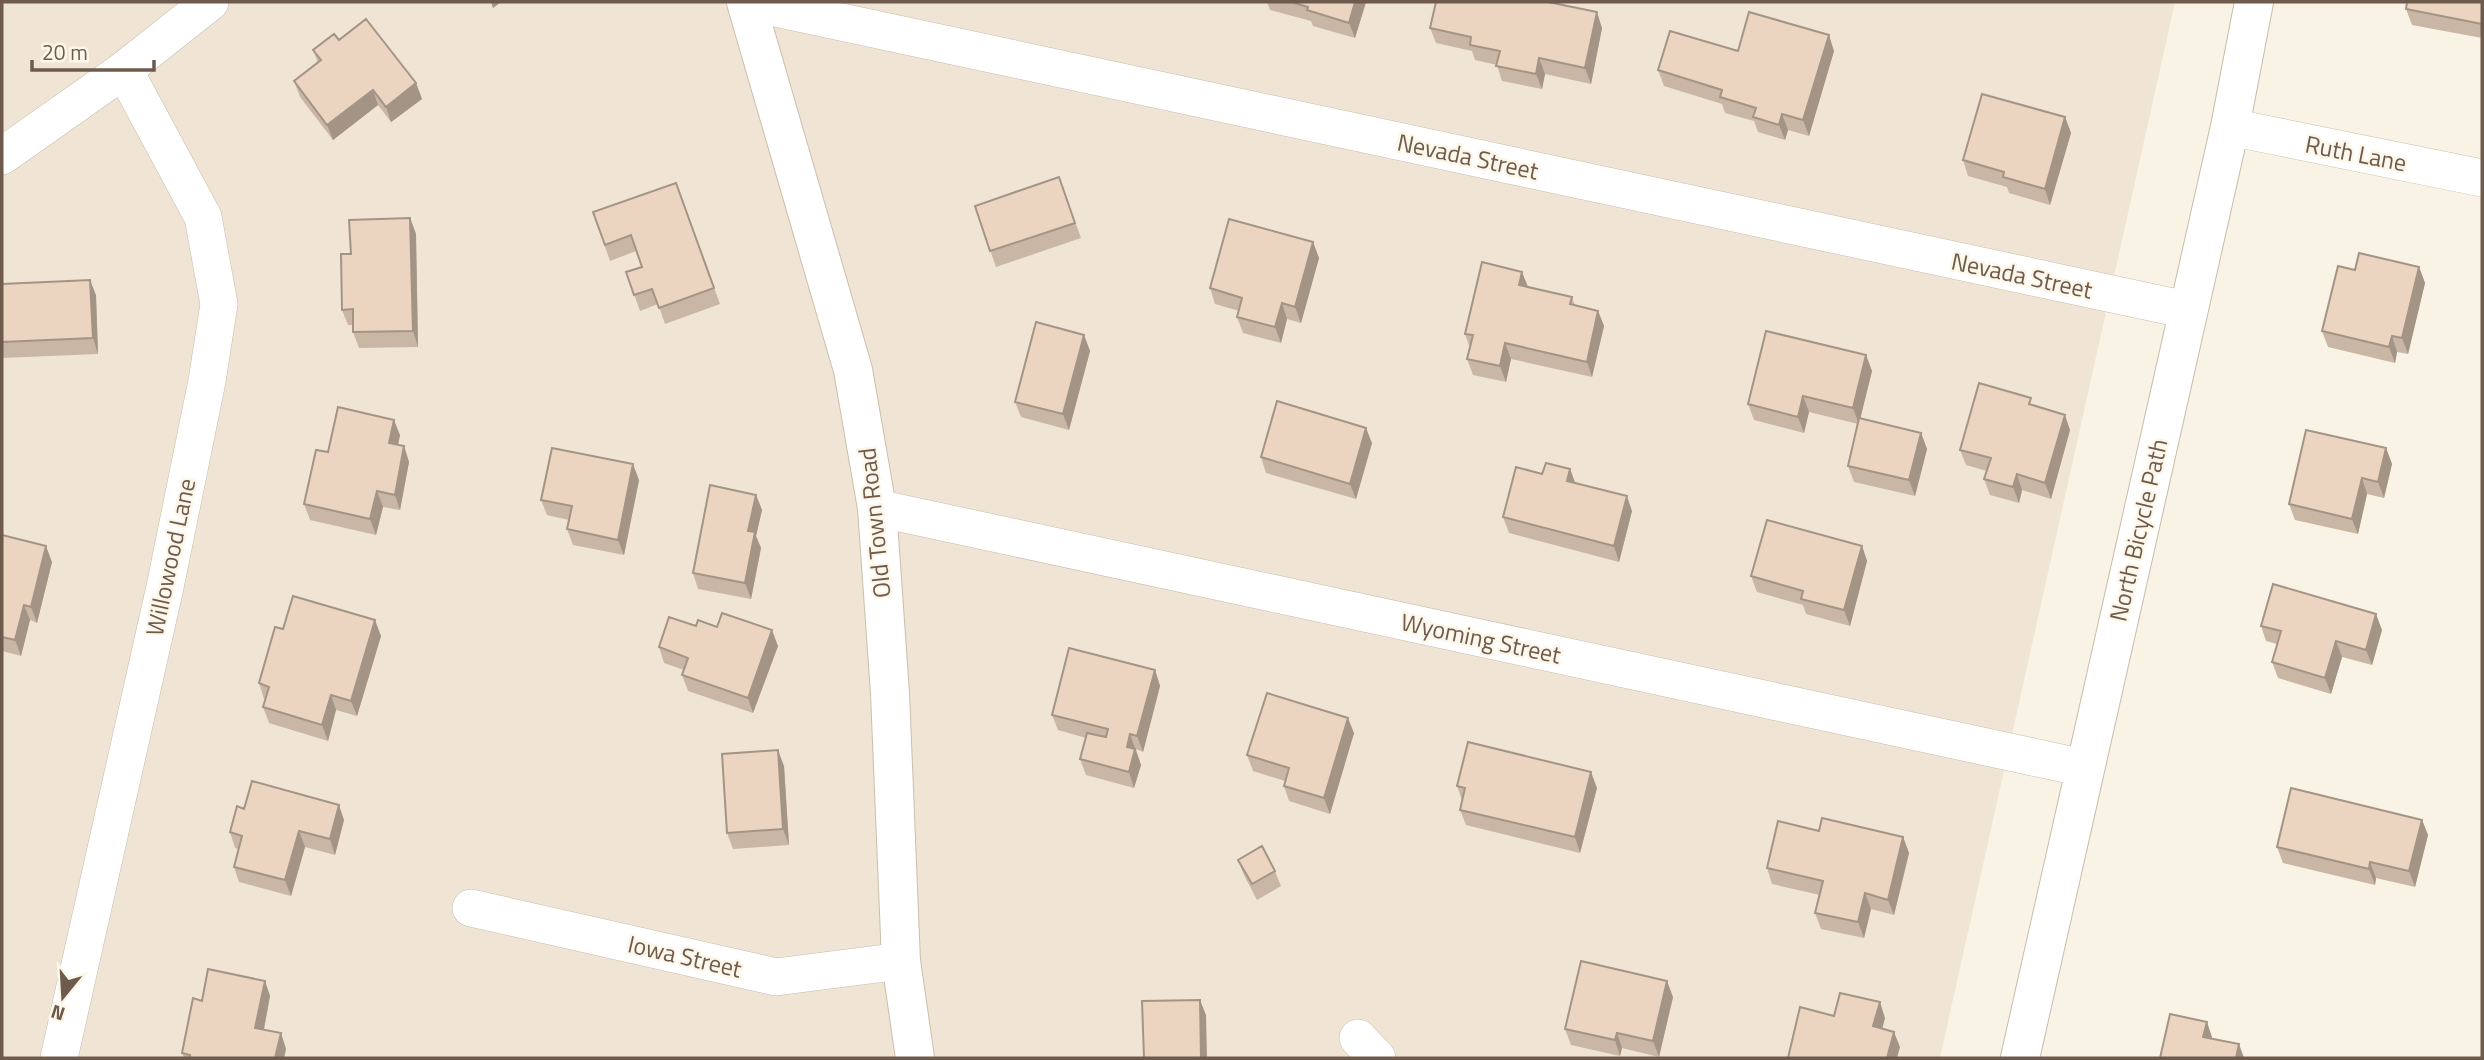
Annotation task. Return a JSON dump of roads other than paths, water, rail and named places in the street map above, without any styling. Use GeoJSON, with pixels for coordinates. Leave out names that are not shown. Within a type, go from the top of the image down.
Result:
{"type":"FeatureCollection","features":[{"type":"Feature","properties":{"kind":"street"},"geometry":{"type":"LineString","coordinates":[[2,156],[124,70],[210,2]]}},
{"type":"Feature","properties":{"kind":"street","name":"Nevada Street"},"geometry":{"type":"LineString","coordinates":[[747,2],[2187,310]]}},
{"type":"Feature","properties":{"kind":"street","name":"Old Town Road"},"geometry":{"type":"LineString","coordinates":[[747,2],[853,370],[877,508],[890,693],[901,961],[915,1058]]}},
{"type":"Feature","properties":{"kind":"street","name":"North Bicycle Path"},"geometry":{"type":"LineString","coordinates":[[2020,1058],[2230,127],[2254,2]]}},
{"type":"Feature","properties":{"kind":"street","name":"Willowood Lane"},"geometry":{"type":"LineString","coordinates":[[59,1058],[165,587],[207,381],[219,304],[203,217],[124,70]]}},
{"type":"Feature","properties":{"kind":"street","name":"Ruth Lane"},"geometry":{"type":"LineString","coordinates":[[2230,127],[2482,178]]}},
{"type":"Feature","properties":{"kind":"street","name":"Wyoming Street"},"geometry":{"type":"LineString","coordinates":[[877,508],[2084,768]]}},
{"type":"Feature","properties":{"kind":"street","name":"Iowa Street"},"geometry":{"type":"LineString","coordinates":[[471,908],[776,977],[901,961]]}}]}
